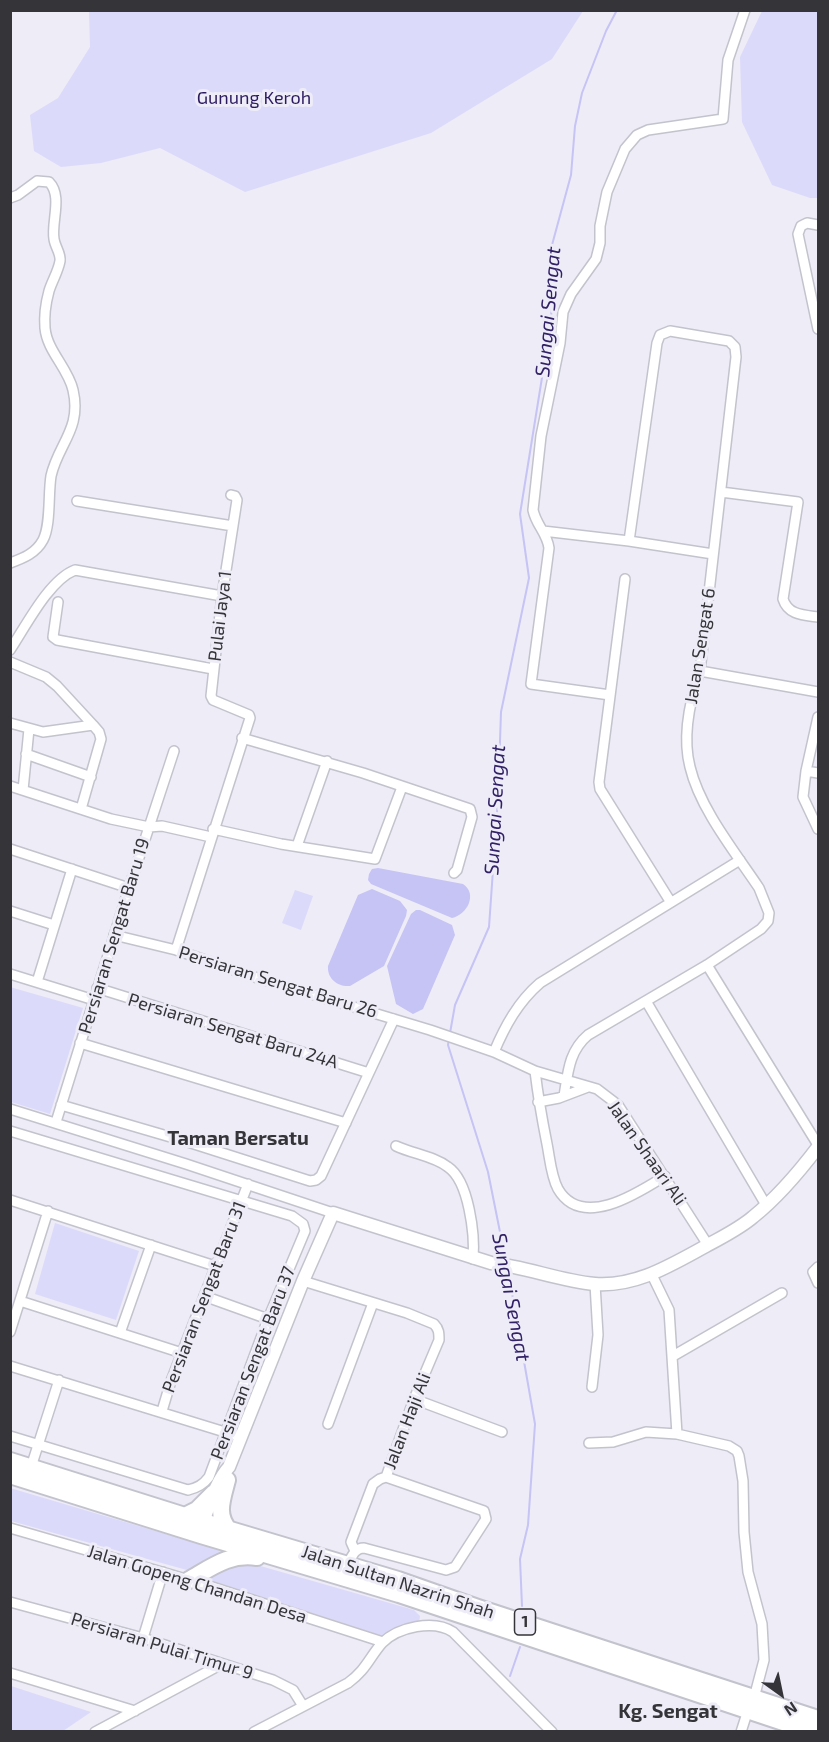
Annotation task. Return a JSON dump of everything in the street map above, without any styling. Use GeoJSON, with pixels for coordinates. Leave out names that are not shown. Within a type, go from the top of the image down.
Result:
{"type":"FeatureCollection","features":[{"type":"Feature","properties":{"kind":"highway","name":"Jalan Sultan Nazrin Shah"},"geometry":{"type":"LineString","coordinates":[[10,1461],[185,1516],[206,1525],[351,1558],[398,1580],[751,1704],[813,1731]]}},
{"type":"Feature","properties":{"kind":"highway"},"geometry":{"type":"LineString","coordinates":[[228,1473],[220,1516],[230,1531]]}},
{"type":"Feature","properties":{"kind":"highway","name":"Jalan Sultan Nazrin Shah"},"geometry":{"type":"LineString","coordinates":[[10,1475],[751,1704],[819,1719]]}},
{"type":"Feature","properties":{"kind":"highway"},"geometry":{"type":"LineString","coordinates":[[185,1516],[197,1510],[214,1493]]}},
{"type":"Feature","properties":{"kind":"highway"},"geometry":{"type":"LineString","coordinates":[[102,1503],[206,1525],[217,1534],[261,1547],[282,1559]]}},
{"type":"Feature","properties":{"kind":"highway"},"geometry":{"type":"LineString","coordinates":[[189,1580],[237,1556],[282,1559]]}},
{"type":"Feature","properties":{"kind":"highway"},"geometry":{"type":"LineString","coordinates":[[398,1580],[403,1585],[428,1594],[434,1605],[454,1604],[478,1608]]}},
{"type":"Feature","properties":{"kind":"street"},"geometry":{"type":"LineString","coordinates":[[610,695],[531,684],[549,548],[543,531],[535,520],[533,510],[541,436],[561,343],[563,312],[571,294],[596,259],[603,209],[611,180],[625,149],[632,140],[641,133],[669,126],[723,119],[728,60],[745,10]]}},
{"type":"Feature","properties":{"kind":"street"},"geometry":{"type":"LineString","coordinates":[[10,198],[37,181],[49,182],[55,191],[53,231],[60,263],[49,291],[45,330],[68,374],[73,389],[75,413],[73,428],[52,474],[45,536],[37,550],[22,559],[10,562]]}},
{"type":"Feature","properties":{"kind":"street"},"geometry":{"type":"LineString","coordinates":[[819,225],[807,222],[801,226],[798,234],[819,329]]}},
{"type":"Feature","properties":{"kind":"street","name":"Jalan Sengat 6"},"geometry":{"type":"LineString","coordinates":[[629,541],[660,335],[670,331],[729,341],[735,347],[736,357],[700,671],[689,714],[687,737],[689,766],[701,797],[767,904],[769,913],[766,925],[707,965]]}},
{"type":"Feature","properties":{"kind":"street"},"geometry":{"type":"LineString","coordinates":[[721,492],[798,502],[783,599],[789,611],[819,617]]}},
{"type":"Feature","properties":{"kind":"street","name":"Pulai Jaya 1"},"geometry":{"type":"LineString","coordinates":[[231,495],[237,500],[222,596],[213,669],[212,698],[250,717],[242,738]]}},
{"type":"Feature","properties":{"kind":"street"},"geometry":{"type":"LineString","coordinates":[[77,501],[232,526]]}},
{"type":"Feature","properties":{"kind":"street"},"geometry":{"type":"LineString","coordinates":[[543,531],[713,554]]}},
{"type":"Feature","properties":{"kind":"street"},"geometry":{"type":"LineString","coordinates":[[10,650],[64,574],[75,570],[222,596]]}},
{"type":"Feature","properties":{"kind":"street"},"geometry":{"type":"LineString","coordinates":[[625,579],[599,782],[600,789],[670,902]]}},
{"type":"Feature","properties":{"kind":"street"},"geometry":{"type":"LineString","coordinates":[[58,602],[53,637],[57,640],[213,669]]}},
{"type":"Feature","properties":{"kind":"street"},"geometry":{"type":"LineString","coordinates":[[10,662],[46,678],[57,686],[99,732],[101,739],[81,809]]}},
{"type":"Feature","properties":{"kind":"street"},"geometry":{"type":"LineString","coordinates":[[700,671],[819,692]]}},
{"type":"Feature","properties":{"kind":"street"},"geometry":{"type":"LineString","coordinates":[[819,717],[806,771],[803,797],[819,829]]}},
{"type":"Feature","properties":{"kind":"street"},"geometry":{"type":"LineString","coordinates":[[10,723],[43,732],[93,725]]}},
{"type":"Feature","properties":{"kind":"street"},"geometry":{"type":"LineString","coordinates":[[23,790],[28,729]]}},
{"type":"Feature","properties":{"kind":"street"},"geometry":{"type":"LineString","coordinates":[[176,950],[242,738],[327,761],[470,809],[472,817],[457,870],[454,873]]}},
{"type":"Feature","properties":{"kind":"street","name":"Persiaran Sengat Baru 19"},"geometry":{"type":"LineString","coordinates":[[56,1122],[174,751]]}},
{"type":"Feature","properties":{"kind":"street"},"geometry":{"type":"LineString","coordinates":[[26,754],[92,777]]}},
{"type":"Feature","properties":{"kind":"street"},"geometry":{"type":"LineString","coordinates":[[297,846],[327,761]]}},
{"type":"Feature","properties":{"kind":"street"},"geometry":{"type":"LineString","coordinates":[[806,771],[819,773]]}},
{"type":"Feature","properties":{"kind":"street"},"geometry":{"type":"LineString","coordinates":[[10,786],[81,809],[148,827],[162,826],[212,833],[375,859],[402,787]]}},
{"type":"Feature","properties":{"kind":"street"},"geometry":{"type":"LineString","coordinates":[[10,849],[129,888]]}},
{"type":"Feature","properties":{"kind":"street"},"geometry":{"type":"LineString","coordinates":[[494,1053],[506,1025],[527,994],[540,982],[740,860]]}},
{"type":"Feature","properties":{"kind":"street"},"geometry":{"type":"LineString","coordinates":[[37,982],[72,869]]}},
{"type":"Feature","properties":{"kind":"street"},"geometry":{"type":"LineString","coordinates":[[10,911],[54,925]]}},
{"type":"Feature","properties":{"kind":"street","name":"Persiaran Sengat Baru 26"},"geometry":{"type":"LineString","coordinates":[[114,935],[176,950],[494,1053]]}},
{"type":"Feature","properties":{"kind":"street"},"geometry":{"type":"LineString","coordinates":[[10,1109],[248,1184],[473,1259],[595,1284],[615,1283],[652,1275],[736,1229],[794,1178],[819,1146],[707,965],[583,1039],[571,1056],[564,1096]]}},
{"type":"Feature","properties":{"kind":"street"},"geometry":{"type":"LineString","coordinates":[[10,974],[94,1000]]}},
{"type":"Feature","properties":{"kind":"street","name":"Persiaran Sengat Baru 24A"},"geometry":{"type":"LineString","coordinates":[[98,988],[369,1073]]}},
{"type":"Feature","properties":{"kind":"street"},"geometry":{"type":"LineString","coordinates":[[646,1001],[766,1205]]}},
{"type":"Feature","properties":{"kind":"street"},"geometry":{"type":"LineString","coordinates":[[61,1105],[310,1181],[316,1180],[321,1176],[394,1019]]}},
{"type":"Feature","properties":{"kind":"street"},"geometry":{"type":"LineString","coordinates":[[80,1043],[346,1123]]}},
{"type":"Feature","properties":{"kind":"street","name":"Jalan Shaari Ali"},"geometry":{"type":"LineString","coordinates":[[494,1053],[535,1071],[567,1079],[603,1093],[618,1105],[708,1245]]}},
{"type":"Feature","properties":{"kind":"street"},"geometry":{"type":"LineString","coordinates":[[535,1071],[538,1102],[554,1180],[558,1190],[572,1203],[597,1208],[610,1205],[644,1190],[665,1176]]}},
{"type":"Feature","properties":{"kind":"street"},"geometry":{"type":"LineString","coordinates":[[538,1102],[588,1087]]}},
{"type":"Feature","properties":{"kind":"street"},"geometry":{"type":"LineString","coordinates":[[10,1131],[241,1202]]}},
{"type":"Feature","properties":{"kind":"street"},"geometry":{"type":"LineString","coordinates":[[396,1146],[446,1165],[455,1172],[470,1215],[474,1242],[473,1259]]}},
{"type":"Feature","properties":{"kind":"street","name":"Persiaran Sengat Baru 31"},"geometry":{"type":"LineString","coordinates":[[162,1411],[182,1353],[248,1184]]}},
{"type":"Feature","properties":{"kind":"street"},"geometry":{"type":"LineString","coordinates":[[10,1200],[215,1266]]}},
{"type":"Feature","properties":{"kind":"street","name":"Persiaran Sengat Baru 37"},"geometry":{"type":"LineString","coordinates":[[38,1445],[188,1490],[195,1489],[209,1477],[268,1319],[305,1231],[303,1224],[292,1216],[241,1202]]}},
{"type":"Feature","properties":{"kind":"street"},"geometry":{"type":"LineString","coordinates":[[10,1332],[48,1211]]}},
{"type":"Feature","properties":{"kind":"street"},"geometry":{"type":"LineString","coordinates":[[206,1525],[303,1281],[333,1213]]}},
{"type":"Feature","properties":{"kind":"street"},"geometry":{"type":"LineString","coordinates":[[120,1333],[151,1245]]}},
{"type":"Feature","properties":{"kind":"street"},"geometry":{"type":"LineString","coordinates":[[819,1267],[813,1272],[819,1283]]}},
{"type":"Feature","properties":{"kind":"street"},"geometry":{"type":"LineString","coordinates":[[652,1275],[669,1310],[677,1434]]}},
{"type":"Feature","properties":{"kind":"street","name":"Jalan Haji Ali"},"geometry":{"type":"LineString","coordinates":[[303,1281],[407,1314],[437,1327],[440,1332],[439,1340],[414,1399],[386,1477],[484,1511],[486,1519],[455,1567],[450,1570],[364,1548],[358,1548],[351,1558]]}},
{"type":"Feature","properties":{"kind":"street"},"geometry":{"type":"LineString","coordinates":[[592,1387],[598,1335],[595,1284]]}},
{"type":"Feature","properties":{"kind":"street"},"geometry":{"type":"LineString","coordinates":[[673,1356],[782,1293]]}},
{"type":"Feature","properties":{"kind":"street"},"geometry":{"type":"LineString","coordinates":[[204,1296],[268,1319]]}},
{"type":"Feature","properties":{"kind":"street"},"geometry":{"type":"LineString","coordinates":[[20,1301],[182,1353]]}},
{"type":"Feature","properties":{"kind":"street"},"geometry":{"type":"LineString","coordinates":[[328,1424],[373,1303]]}},
{"type":"Feature","properties":{"kind":"street"},"geometry":{"type":"LineString","coordinates":[[10,1366],[241,1437]]}},
{"type":"Feature","properties":{"kind":"street"},"geometry":{"type":"LineString","coordinates":[[31,1467],[60,1380]]}},
{"type":"Feature","properties":{"kind":"street"},"geometry":{"type":"LineString","coordinates":[[414,1399],[502,1432]]}},
{"type":"Feature","properties":{"kind":"street"},"geometry":{"type":"LineString","coordinates":[[589,1443],[614,1442],[646,1432],[677,1434],[729,1446],[737,1451],[743,1480],[744,1532],[748,1572],[762,1624],[764,1660],[741,1731]]}},
{"type":"Feature","properties":{"kind":"street"},"geometry":{"type":"LineString","coordinates":[[10,1436],[38,1445]]}},
{"type":"Feature","properties":{"kind":"street"},"geometry":{"type":"LineString","coordinates":[[206,1525],[214,1493],[225,1472],[228,1473]]}},
{"type":"Feature","properties":{"kind":"street"},"geometry":{"type":"LineString","coordinates":[[351,1558],[351,1542],[373,1484],[386,1477]]}},
{"type":"Feature","properties":{"kind":"street","name":"Jalan Gopeng Chandan Desa"},"geometry":{"type":"LineString","coordinates":[[10,1528],[163,1572],[383,1642]]}},
{"type":"Feature","properties":{"kind":"street"},"geometry":{"type":"LineString","coordinates":[[143,1638],[163,1572]]}},
{"type":"Feature","properties":{"kind":"street","name":"Persiaran Pulai Timur 9"},"geometry":{"type":"LineString","coordinates":[[10,1602],[143,1638],[285,1685],[297,1695],[303,1706]]}},
{"type":"Feature","properties":{"kind":"street"},"geometry":{"type":"LineString","coordinates":[[424,1625],[434,1605]]}},
{"type":"Feature","properties":{"kind":"street"},"geometry":{"type":"LineString","coordinates":[[254,1731],[348,1683],[361,1673],[383,1642],[395,1635],[424,1625],[440,1626],[453,1632],[552,1731]]}},
{"type":"Feature","properties":{"kind":"street"},"geometry":{"type":"LineString","coordinates":[[94,1731],[220,1665]]}},
{"type":"Feature","properties":{"kind":"street"},"geometry":{"type":"LineString","coordinates":[[10,1673],[135,1711]]}},
{"type":"Feature","properties":{"kind":"green space","name":"Gunung Keroh"},"geometry":{"type":"Polygon","coordinates":[[[89,10],[583,11],[552,59],[431,133],[245,192],[160,148],[101,163],[61,167],[34,151],[30,115],[58,98],[90,47],[89,10]]]}},
{"type":"Feature","properties":{"kind":"green space"},"geometry":{"type":"Polygon","coordinates":[[[762,11],[818,11],[818,198],[810,198],[772,185],[742,122],[740,57],[762,11]]]}},
{"type":"Feature","properties":{"kind":"green space"},"geometry":{"type":"Polygon","coordinates":[[[295,890],[313,896],[301,930],[282,923],[295,890]]]}},
{"type":"Feature","properties":{"kind":"green space"},"geometry":{"type":"Polygon","coordinates":[[[10,987],[83,1008],[50,1114],[11,1102],[10,987]]]}},
{"type":"Feature","properties":{"kind":"green space"},"geometry":{"type":"Polygon","coordinates":[[[55,1223],[139,1251],[116,1320],[35,1294],[55,1223]]]}},
{"type":"Feature","properties":{"kind":"green space"},"geometry":{"type":"Polygon","coordinates":[[[10,1488],[230,1553],[194,1572],[11,1521],[10,1488]]]}},
{"type":"Feature","properties":{"kind":"green space"},"geometry":{"type":"Polygon","coordinates":[[[243,1561],[414,1610],[420,1616],[419,1623],[398,1628],[383,1636],[203,1578],[243,1561]]]}},
{"type":"Feature","properties":{"kind":"green space"},"geometry":{"type":"Polygon","coordinates":[[[11,1686],[91,1712],[63,1731],[11,1731],[11,1686]]]}},
{"type":"Feature","properties":{"kind":"shaded area"},"geometry":{"type":"Polygon","coordinates":[[[378,868],[463,884],[470,893],[469,904],[462,913],[452,918],[371,884],[368,880],[369,874],[372,869],[378,868]]]}},
{"type":"Feature","properties":{"kind":"shaded area"},"geometry":{"type":"Polygon","coordinates":[[[372,889],[400,901],[407,910],[406,916],[384,966],[350,986],[341,985],[331,978],[328,966],[358,895],[372,889]]]}},
{"type":"Feature","properties":{"kind":"shaded area"},"geometry":{"type":"Polygon","coordinates":[[[416,910],[452,925],[455,935],[423,1009],[413,1014],[396,1004],[387,966],[411,914],[416,910]]]}},
{"type":"Feature","properties":{"kind":"waterway","name":"Sungai Sengat"},"geometry":{"type":"LineString","coordinates":[[450,1033],[455,1005],[489,927],[501,712],[529,578],[520,514],[550,328],[554,283],[552,245],[571,175],[575,126],[582,93],[606,31],[617,10]]}},
{"type":"Feature","properties":{"kind":"waterway","name":"Sungai Sengat"},"geometry":{"type":"LineString","coordinates":[[449,1039],[448,1045],[488,1172],[506,1262]]}},
{"type":"Feature","properties":{"kind":"waterway","name":"Sungai Sengat"},"geometry":{"type":"LineString","coordinates":[[508,1270],[535,1424],[528,1525],[520,1559],[522,1606]]}},
{"type":"Feature","properties":{"kind":"waterway","name":"Sungai Sengat"},"geometry":{"type":"LineString","coordinates":[[510,1676],[520,1647]]}},
{"type":"Feature","properties":{"kind":"district","name":"Taman Bersatu"},"geometry":{"type":"Point","coordinates":[238,1138]}},
{"type":"Feature","properties":{"kind":"district","name":"Kg. Sengat"},"geometry":{"type":"Point","coordinates":[668,1711]}}]}
